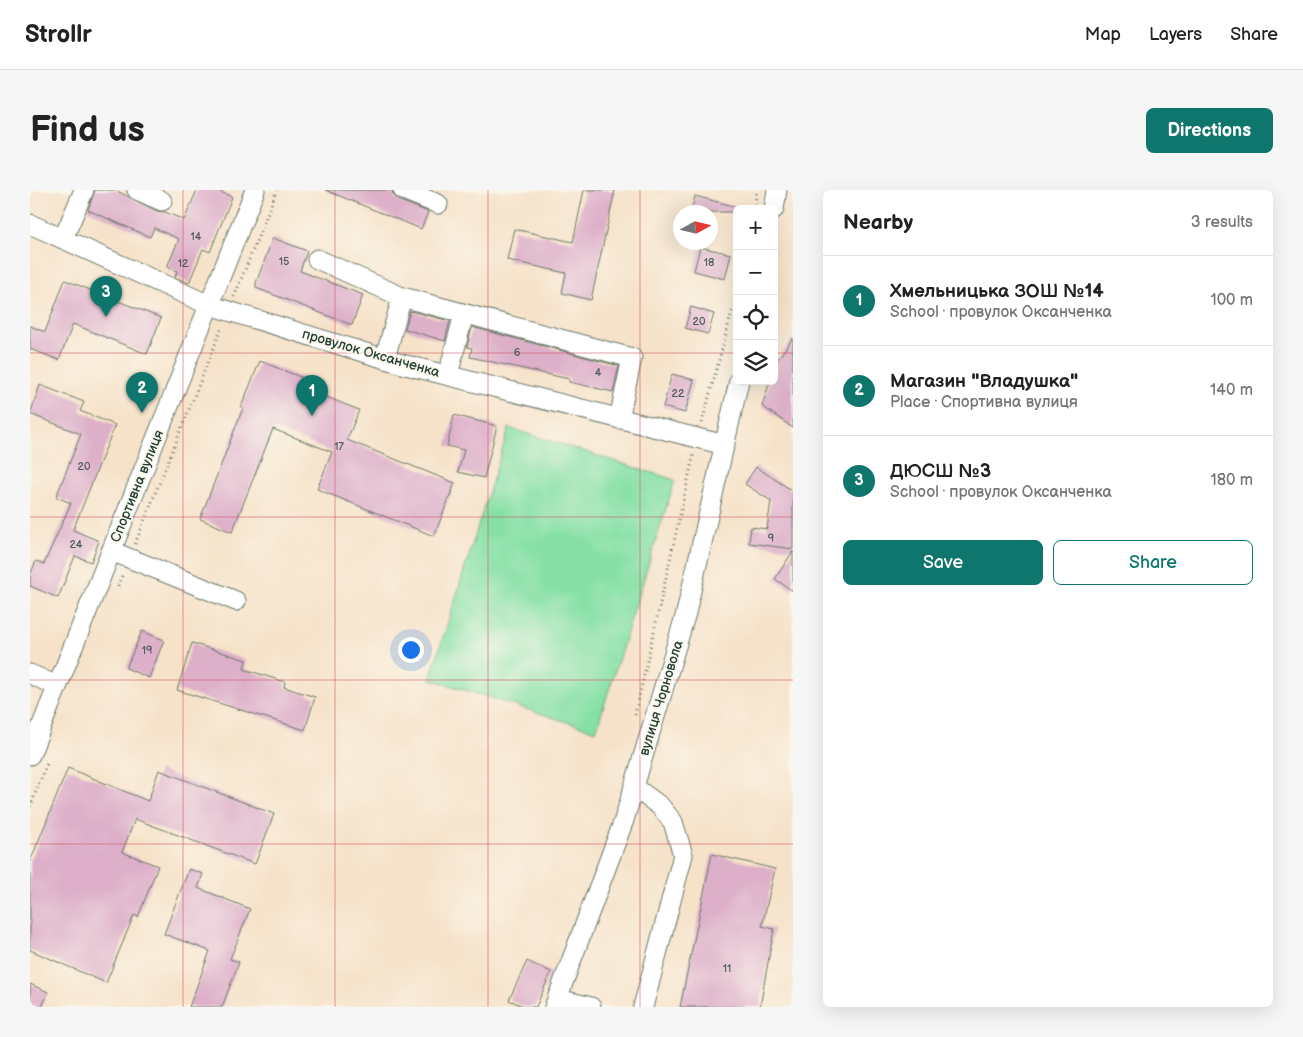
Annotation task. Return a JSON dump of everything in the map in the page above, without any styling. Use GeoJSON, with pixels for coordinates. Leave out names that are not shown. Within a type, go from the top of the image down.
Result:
{"type":"FeatureCollection","features":[{"type":"Feature","properties":{"kind":"street"},"geometry":{"type":"LineString","coordinates":[[63,239],[84,190]]}},
{"type":"Feature","properties":{"kind":"street"},"geometry":{"type":"LineString","coordinates":[[136,190],[162,201]]}},
{"type":"Feature","properties":{"kind":"street","name":"Спортивна вулиця"},"geometry":{"type":"LineString","coordinates":[[30,755],[255,190]]}},
{"type":"Feature","properties":{"kind":"street"},"geometry":{"type":"LineString","coordinates":[[403,190],[438,204]]}},
{"type":"Feature","properties":{"kind":"street"},"geometry":{"type":"LineString","coordinates":[[775,205],[777,190]]}},
{"type":"Feature","properties":{"kind":"street","name":"провулок Оксанченка"},"geometry":{"type":"LineString","coordinates":[[30,224],[209,305],[385,358],[725,445]]}},
{"type":"Feature","properties":{"kind":"street"},"geometry":{"type":"LineString","coordinates":[[317,259],[402,297],[632,358],[619,419]]}},
{"type":"Feature","properties":{"kind":"street"},"geometry":{"type":"LineString","coordinates":[[385,358],[402,297]]}},
{"type":"Feature","properties":{"kind":"street"},"geometry":{"type":"LineString","coordinates":[[448,375],[464,314]]}},
{"type":"Feature","properties":{"kind":"street","name":"вулиця Чорновола"},"geometry":{"type":"LineString","coordinates":[[556,1003],[592,911],[634,787],[686,613],[738,385]]}},
{"type":"Feature","properties":{"kind":"street"},"geometry":{"type":"LineString","coordinates":[[111,551],[236,601]]}},
{"type":"Feature","properties":{"kind":"street"},"geometry":{"type":"LineString","coordinates":[[30,674],[57,686]]}},
{"type":"Feature","properties":{"kind":"street"},"geometry":{"type":"LineString","coordinates":[[634,787],[660,806],[673,822],[683,855],[643,1007]]}},
{"type":"Feature","properties":{"kind":"street"},"geometry":{"type":"LineString","coordinates":[[556,1003],[591,1007]]}},
{"type":"Feature","properties":{"kind":"path"},"geometry":{"type":"LineString","coordinates":[[232,300],[277,190]]}},
{"type":"Feature","properties":{"kind":"path"},"geometry":{"type":"LineString","coordinates":[[755,205],[757,190]]}},
{"type":"Feature","properties":{"kind":"path"},"geometry":{"type":"LineString","coordinates":[[634,720],[698,438],[736,295]]}},
{"type":"Feature","properties":{"kind":"green space"},"geometry":{"type":"Polygon","coordinates":[[[509,428],[675,480],[596,731],[430,679],[509,428]]]}},
{"type":"Feature","properties":{"kind":"building"},"geometry":{"type":"Polygon","coordinates":[[[95,190],[115,190],[157,211],[165,212],[184,220],[197,190],[216,190],[232,197],[210,252],[203,249],[189,283],[175,277],[177,271],[167,267],[179,239],[154,228],[150,237],[88,210],[95,190]]]}},
{"type":"Feature","properties":{"kind":"building"},"geometry":{"type":"Polygon","coordinates":[[[325,190],[392,190],[394,197],[398,200],[428,212],[421,229],[325,190]]]}},
{"type":"Feature","properties":{"kind":"building"},"geometry":{"type":"Polygon","coordinates":[[[584,190],[615,190],[591,300],[562,293],[566,273],[507,260],[514,229],[573,242],[584,190]]]}},
{"type":"Feature","properties":{"kind":"building"},"geometry":{"type":"Polygon","coordinates":[[[695,196],[733,206],[733,212],[718,212],[718,205],[693,205],[695,196]]]}},
{"type":"Feature","properties":{"kind":"building"},"geometry":{"type":"Polygon","coordinates":[[[273,238],[307,251],[300,271],[363,295],[352,325],[256,288],[256,283],[273,238]]]}},
{"type":"Feature","properties":{"kind":"building"},"geometry":{"type":"Polygon","coordinates":[[[699,250],[713,250],[731,254],[725,279],[694,271],[699,250]]]}},
{"type":"Feature","properties":{"kind":"building"},"geometry":{"type":"Polygon","coordinates":[[[65,280],[161,318],[147,354],[73,324],[59,360],[30,349],[30,326],[45,332],[65,280]]]}},
{"type":"Feature","properties":{"kind":"building"},"geometry":{"type":"Polygon","coordinates":[[[691,307],[714,314],[708,334],[685,328],[691,307]]]}},
{"type":"Feature","properties":{"kind":"building"},"geometry":{"type":"Polygon","coordinates":[[[410,311],[450,321],[445,341],[405,329],[410,311]]]}},
{"type":"Feature","properties":{"kind":"building"},"geometry":{"type":"Polygon","coordinates":[[[472,327],[619,366],[613,392],[569,382],[569,379],[470,357],[472,348],[467,347],[472,327]]]}},
{"type":"Feature","properties":{"kind":"building"},"geometry":{"type":"Polygon","coordinates":[[[793,338],[793,428],[762,406],[769,385],[778,385],[778,359],[793,338]]]}},
{"type":"Feature","properties":{"kind":"building"},"geometry":{"type":"Polygon","coordinates":[[[260,361],[308,380],[304,388],[359,410],[347,440],[455,483],[434,536],[317,489],[332,452],[273,429],[232,532],[200,519],[260,361]]]}},
{"type":"Feature","properties":{"kind":"building"},"geometry":{"type":"Polygon","coordinates":[[[672,374],[694,380],[685,413],[663,407],[672,374]]]}},
{"type":"Feature","properties":{"kind":"building"},"geometry":{"type":"Polygon","coordinates":[[[40,385],[84,402],[80,411],[115,425],[73,530],[99,541],[91,562],[75,556],[58,598],[30,586],[30,575],[36,561],[44,564],[71,503],[56,497],[81,434],[30,414],[40,385]]]}},
{"type":"Feature","properties":{"kind":"building"},"geometry":{"type":"Polygon","coordinates":[[[454,415],[497,426],[484,478],[458,472],[464,450],[447,446],[454,415]]]}},
{"type":"Feature","properties":{"kind":"building"},"geometry":{"type":"Polygon","coordinates":[[[756,467],[793,491],[793,549],[749,543],[751,527],[767,529],[771,501],[745,484],[756,467]]]}},
{"type":"Feature","properties":{"kind":"building"},"geometry":{"type":"Polygon","coordinates":[[[793,551],[793,591],[775,579],[793,551]]]}},
{"type":"Feature","properties":{"kind":"building"},"geometry":{"type":"Polygon","coordinates":[[[142,631],[164,640],[149,678],[126,668],[142,631]]]}},
{"type":"Feature","properties":{"kind":"building"},"geometry":{"type":"Polygon","coordinates":[[[192,643],[246,660],[244,669],[285,682],[284,687],[315,697],[305,730],[177,690],[192,643]]]}},
{"type":"Feature","properties":{"kind":"building"},"geometry":{"type":"Polygon","coordinates":[[[68,768],[148,801],[159,770],[274,814],[255,864],[135,819],[122,852],[158,866],[138,917],[134,915],[106,983],[30,950],[30,862],[68,768]]]}},
{"type":"Feature","properties":{"kind":"building"},"geometry":{"type":"Polygon","coordinates":[[[712,854],[775,869],[762,926],[774,929],[760,1007],[680,1007],[712,854]]]}},
{"type":"Feature","properties":{"kind":"building"},"geometry":{"type":"Polygon","coordinates":[[[189,869],[203,874],[198,888],[250,909],[230,959],[239,962],[222,1007],[189,1007],[210,951],[164,934],[189,869]]]}},
{"type":"Feature","properties":{"kind":"building"},"geometry":{"type":"Polygon","coordinates":[[[527,961],[551,972],[536,1007],[525,1007],[509,1000],[527,961]]]}},
{"type":"Feature","properties":{"kind":"building"},"geometry":{"type":"Polygon","coordinates":[[[30,984],[48,992],[42,1007],[30,1007],[30,984]]]}},
{"type":"Feature","properties":{"kind":"place","name":"ДЮСШ №3"},"geometry":{"type":"Point","coordinates":[106,317]}},
{"type":"Feature","properties":{"kind":"place","name":"Магазин \"Владушка\""},"geometry":{"type":"Point","coordinates":[142,413]}},
{"type":"Feature","properties":{"kind":"place","name":"Хмельницька ЗОШ №14"},"geometry":{"type":"Point","coordinates":[312,416]}}]}
